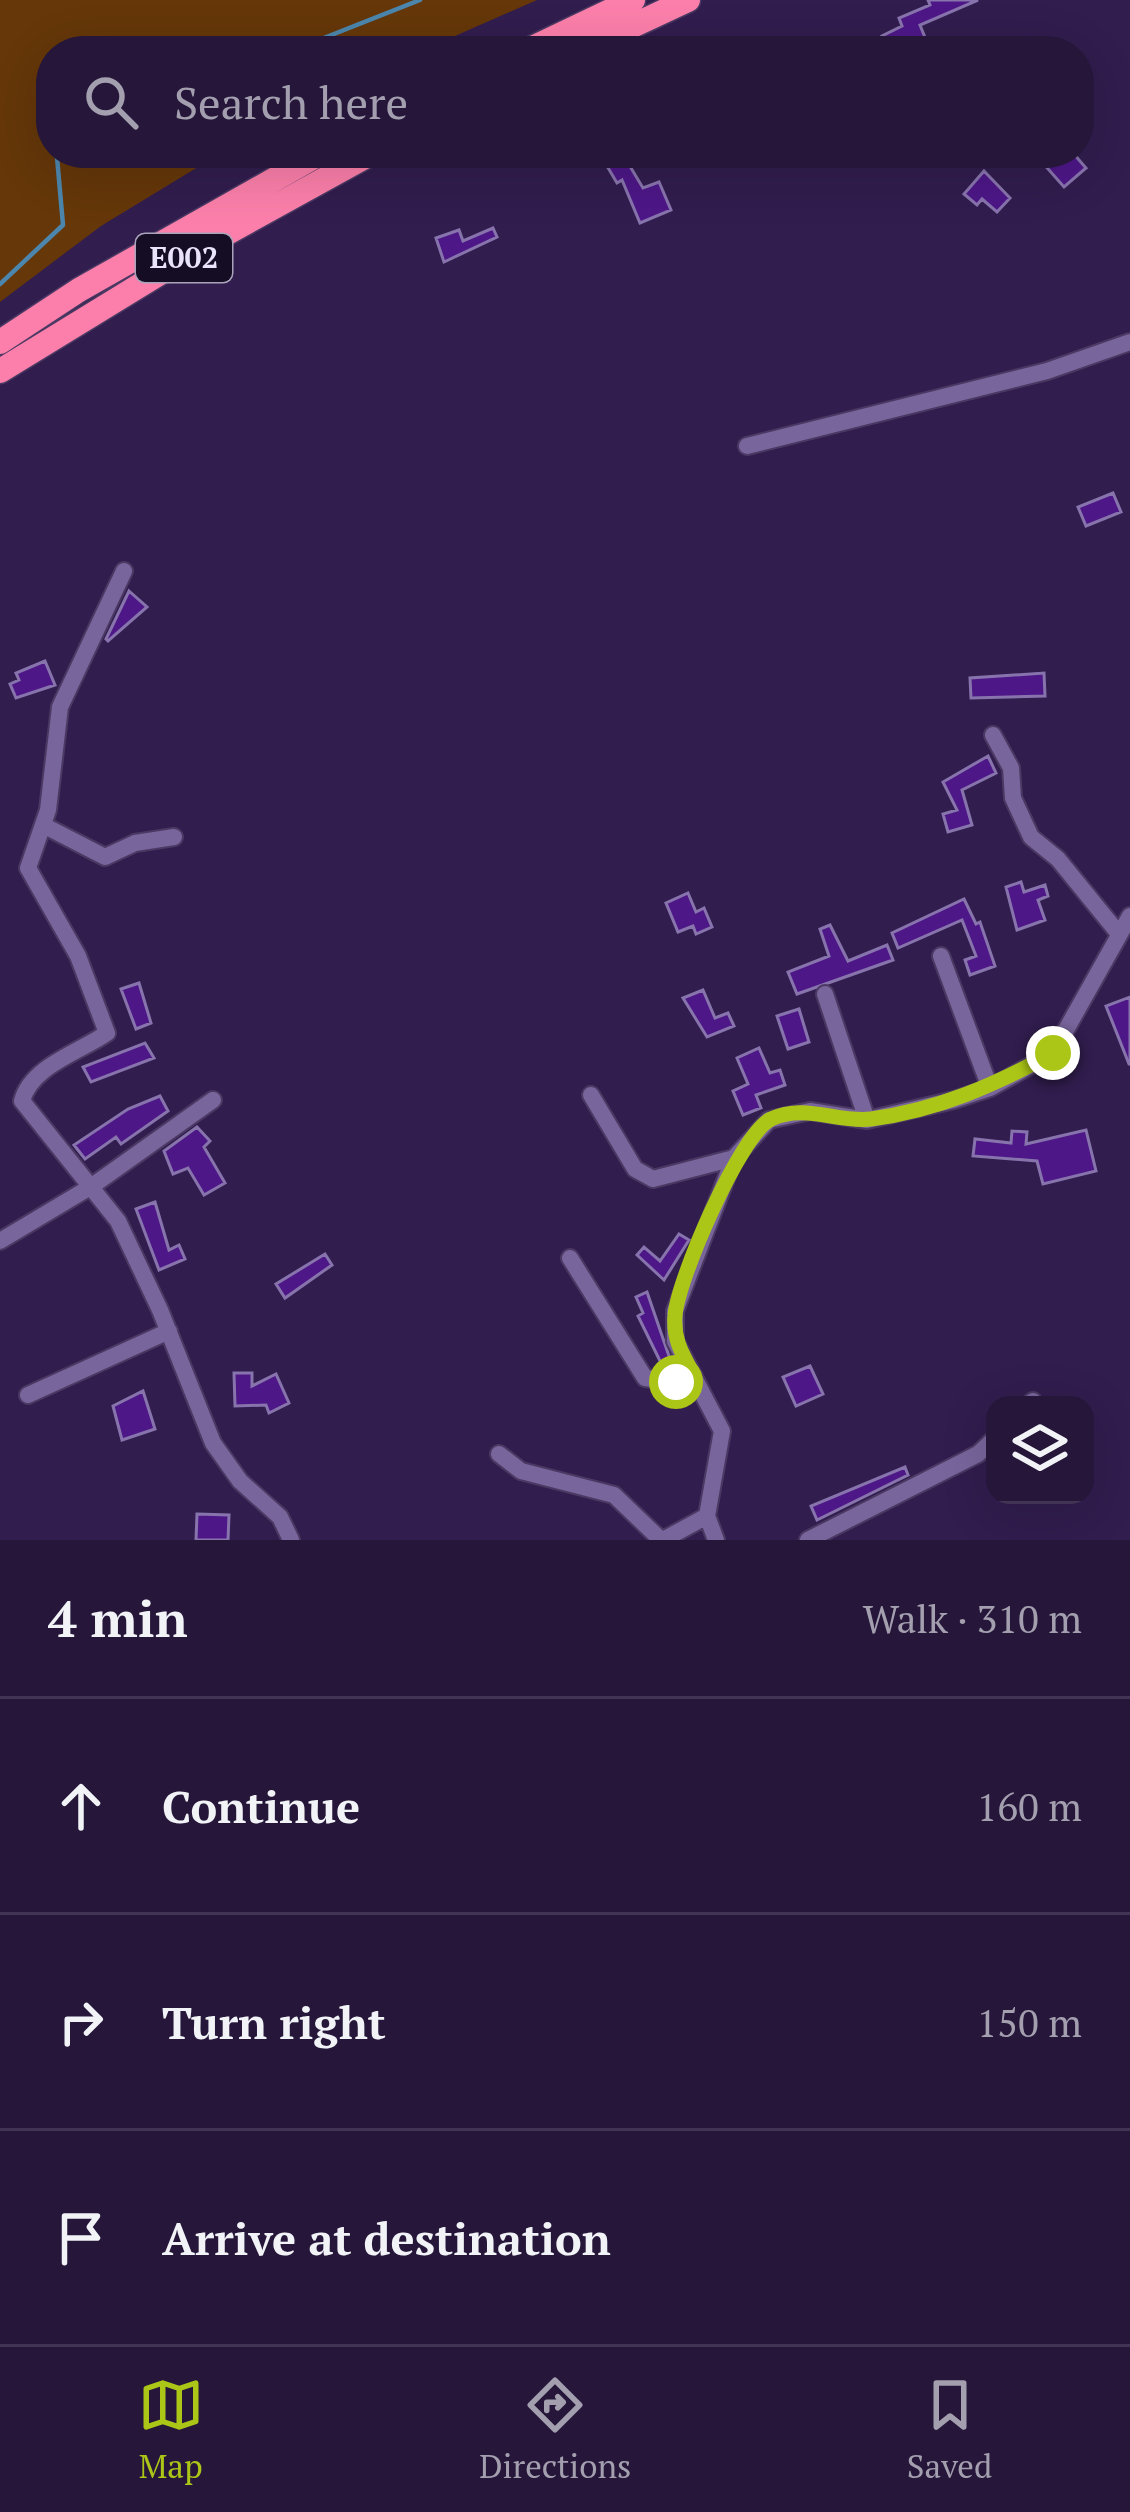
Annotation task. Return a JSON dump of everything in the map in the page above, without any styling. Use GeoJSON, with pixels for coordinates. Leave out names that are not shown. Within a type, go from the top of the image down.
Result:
{"type":"FeatureCollection","features":[{"type":"Feature","properties":{"kind":"highway"},"geometry":{"type":"LineString","coordinates":[[557,36],[633,0]]}},
{"type":"Feature","properties":{"kind":"highway"},"geometry":{"type":"LineString","coordinates":[[612,36],[688,0]]}},
{"type":"Feature","properties":{"kind":"highway","name":"E002"},"geometry":{"type":"LineString","coordinates":[[0,343],[79,290],[295,168]]}},
{"type":"Feature","properties":{"kind":"highway","name":"E002"},"geometry":{"type":"LineString","coordinates":[[0,371],[209,243],[345,168]]}},
{"type":"Feature","properties":{"kind":"street"},"geometry":{"type":"LineString","coordinates":[[747,446],[1047,371],[1130,342]]}},
{"type":"Feature","properties":{"kind":"street"},"geometry":{"type":"LineString","coordinates":[[124,571],[60,707],[43,825],[28,868],[78,956],[107,1033],[40,1075],[25,1089],[22,1101],[118,1221],[169,1330],[213,1443],[241,1481],[280,1517],[290,1540]]}},
{"type":"Feature","properties":{"kind":"street"},"geometry":{"type":"LineString","coordinates":[[992,735],[1011,768],[1013,798],[1031,837],[1058,859],[1119,934]]}},
{"type":"Feature","properties":{"kind":"street"},"geometry":{"type":"LineString","coordinates":[[43,825],[105,857],[135,843],[174,837]]}},
{"type":"Feature","properties":{"kind":"street"},"geometry":{"type":"LineString","coordinates":[[716,1540],[707,1516],[722,1430],[675,1341],[675,1311],[734,1158],[769,1120],[810,1111],[867,1120],[990,1088],[1053,1053],[1130,916]]}},
{"type":"Feature","properties":{"kind":"street"},"geometry":{"type":"LineString","coordinates":[[941,956],[990,1088]]}},
{"type":"Feature","properties":{"kind":"street"},"geometry":{"type":"LineString","coordinates":[[825,994],[867,1120]]}},
{"type":"Feature","properties":{"kind":"street"},"geometry":{"type":"LineString","coordinates":[[591,1095],[635,1169],[653,1179],[734,1158]]}},
{"type":"Feature","properties":{"kind":"street"},"geometry":{"type":"LineString","coordinates":[[0,1241],[92,1186],[213,1100]]}},
{"type":"Feature","properties":{"kind":"street"},"geometry":{"type":"LineString","coordinates":[[570,1258],[645,1378],[676,1382],[694,1376]]}},
{"type":"Feature","properties":{"kind":"street"},"geometry":{"type":"LineString","coordinates":[[28,1395],[169,1330]]}},
{"type":"Feature","properties":{"kind":"street"},"geometry":{"type":"LineString","coordinates":[[808,1540],[959,1464],[986,1444]]}},
{"type":"Feature","properties":{"kind":"street"},"geometry":{"type":"LineString","coordinates":[[499,1454],[521,1471],[614,1495],[662,1540],[707,1516]]}},
{"type":"Feature","properties":{"kind":"shaded area"},"geometry":{"type":"Polygon","coordinates":[[[0,0],[537,0],[455,36],[36,36],[36,168],[196,168],[101,226],[0,302],[0,0]]]}},
{"type":"Feature","properties":{"kind":"building"},"geometry":{"type":"Polygon","coordinates":[[[928,0],[978,0],[920,25],[924,36],[882,36],[902,26],[899,18],[930,5],[928,0]]]}},
{"type":"Feature","properties":{"kind":"building"},"geometry":{"type":"Polygon","coordinates":[[[608,168],[631,168],[643,188],[659,182],[671,210],[640,223],[622,180],[617,183],[608,168]]]}},
{"type":"Feature","properties":{"kind":"building"},"geometry":{"type":"Polygon","coordinates":[[[1047,168],[1086,168],[1064,187],[1047,168]]]}},
{"type":"Feature","properties":{"kind":"building"},"geometry":{"type":"Polygon","coordinates":[[[984,171],[1010,198],[997,212],[982,199],[977,205],[964,194],[984,171]]]}},
{"type":"Feature","properties":{"kind":"building"},"geometry":{"type":"Polygon","coordinates":[[[493,228],[497,237],[444,262],[436,238],[459,230],[463,241],[493,228]]]}},
{"type":"Feature","properties":{"kind":"building"},"geometry":{"type":"Polygon","coordinates":[[[1113,493],[1121,512],[1086,526],[1078,507],[1113,493]]]}},
{"type":"Feature","properties":{"kind":"building"},"geometry":{"type":"Polygon","coordinates":[[[129,591],[147,607],[108,641],[106,639],[129,591]]]}},
{"type":"Feature","properties":{"kind":"building"},"geometry":{"type":"Polygon","coordinates":[[[45,661],[55,685],[16,698],[10,684],[19,680],[16,673],[45,661]]]}},
{"type":"Feature","properties":{"kind":"building"},"geometry":{"type":"Polygon","coordinates":[[[1044,673],[1045,696],[971,698],[970,678],[1044,673]]]}},
{"type":"Feature","properties":{"kind":"building"},"geometry":{"type":"Polygon","coordinates":[[[988,756],[996,773],[962,790],[972,825],[948,832],[943,814],[957,810],[943,782],[988,756]]]}},
{"type":"Feature","properties":{"kind":"building"},"geometry":{"type":"Polygon","coordinates":[[[1021,882],[1024,892],[1045,885],[1048,896],[1038,900],[1045,920],[1017,930],[1006,887],[1021,882]]]}},
{"type":"Feature","properties":{"kind":"building"},"geometry":{"type":"Polygon","coordinates":[[[688,893],[696,912],[704,908],[712,927],[696,934],[693,926],[678,932],[666,903],[688,893]]]}},
{"type":"Feature","properties":{"kind":"building"},"geometry":{"type":"Polygon","coordinates":[[[964,899],[976,924],[980,922],[995,966],[970,975],[965,960],[976,956],[962,920],[898,948],[892,933],[964,899]]]}},
{"type":"Feature","properties":{"kind":"building"},"geometry":{"type":"Polygon","coordinates":[[[830,925],[848,961],[887,945],[893,960],[797,994],[788,972],[829,956],[820,929],[830,925]]]}},
{"type":"Feature","properties":{"kind":"building"},"geometry":{"type":"Polygon","coordinates":[[[139,983],[151,1023],[136,1029],[121,989],[139,983]]]}},
{"type":"Feature","properties":{"kind":"building"},"geometry":{"type":"Polygon","coordinates":[[[703,990],[715,1018],[728,1013],[734,1026],[707,1037],[683,998],[703,990]]]}},
{"type":"Feature","properties":{"kind":"building"},"geometry":{"type":"Polygon","coordinates":[[[1130,997],[1130,1064],[1129,1064],[1106,1006],[1130,997]]]}},
{"type":"Feature","properties":{"kind":"building"},"geometry":{"type":"Polygon","coordinates":[[[799,1009],[809,1042],[788,1049],[777,1016],[799,1009]]]}},
{"type":"Feature","properties":{"kind":"building"},"geometry":{"type":"Polygon","coordinates":[[[145,1043],[154,1058],[91,1082],[83,1067],[145,1043]]]}},
{"type":"Feature","properties":{"kind":"building"},"geometry":{"type":"Polygon","coordinates":[[[759,1048],[770,1073],[780,1070],[785,1085],[756,1095],[761,1108],[743,1115],[733,1091],[748,1084],[737,1058],[759,1048]]]}},
{"type":"Feature","properties":{"kind":"building"},"geometry":{"type":"Polygon","coordinates":[[[160,1096],[168,1111],[121,1144],[116,1137],[85,1159],[74,1145],[128,1109],[160,1096]]]}},
{"type":"Feature","properties":{"kind":"building"},"geometry":{"type":"Polygon","coordinates":[[[197,1127],[210,1141],[204,1147],[225,1183],[204,1195],[188,1168],[173,1174],[164,1151],[197,1127]]]}},
{"type":"Feature","properties":{"kind":"building"},"geometry":{"type":"Polygon","coordinates":[[[1086,1130],[1096,1171],[1043,1184],[1037,1161],[973,1156],[975,1139],[1011,1143],[1012,1131],[1027,1132],[1026,1144],[1086,1130]]]}},
{"type":"Feature","properties":{"kind":"building"},"geometry":{"type":"Polygon","coordinates":[[[155,1202],[169,1250],[179,1245],[185,1259],[159,1270],[136,1209],[155,1202]]]}},
{"type":"Feature","properties":{"kind":"building"},"geometry":{"type":"Polygon","coordinates":[[[679,1234],[689,1240],[664,1280],[637,1255],[644,1247],[660,1261],[679,1234]]]}},
{"type":"Feature","properties":{"kind":"building"},"geometry":{"type":"Polygon","coordinates":[[[325,1254],[332,1265],[285,1298],[276,1284],[325,1254]]]}},
{"type":"Feature","properties":{"kind":"building"},"geometry":{"type":"Polygon","coordinates":[[[647,1292],[670,1359],[661,1363],[638,1316],[643,1313],[636,1297],[647,1292]]]}},
{"type":"Feature","properties":{"kind":"building"},"geometry":{"type":"Polygon","coordinates":[[[810,1366],[823,1394],[796,1406],[783,1377],[810,1366]]]}},
{"type":"Feature","properties":{"kind":"building"},"geometry":{"type":"Polygon","coordinates":[[[234,1373],[252,1373],[252,1386],[276,1374],[289,1403],[269,1413],[266,1405],[235,1406],[234,1373]]]}},
{"type":"Feature","properties":{"kind":"building"},"geometry":{"type":"Polygon","coordinates":[[[143,1391],[155,1429],[122,1440],[113,1406],[143,1391]]]}},
{"type":"Feature","properties":{"kind":"building"},"geometry":{"type":"Polygon","coordinates":[[[905,1467],[908,1475],[817,1520],[811,1506],[905,1467]]]}},
{"type":"Feature","properties":{"kind":"building"},"geometry":{"type":"Polygon","coordinates":[[[197,1514],[229,1515],[228,1540],[196,1540],[197,1514]]]}},
{"type":"Feature","properties":{"kind":"waterway"},"geometry":{"type":"LineString","coordinates":[[329,36],[420,0]]}},
{"type":"Feature","properties":{"kind":"waterway"},"geometry":{"type":"LineString","coordinates":[[0,284],[63,225],[58,168]]}},
{"type":"Feature","properties":{"kind":"route"},"geometry":{"type":"LineString","coordinates":[[676,1382],[694,1376],[675,1341],[675,1311],[734,1158],[769,1120],[810,1111],[867,1120],[954,1100],[990,1088],[1053,1053]]}}]}
